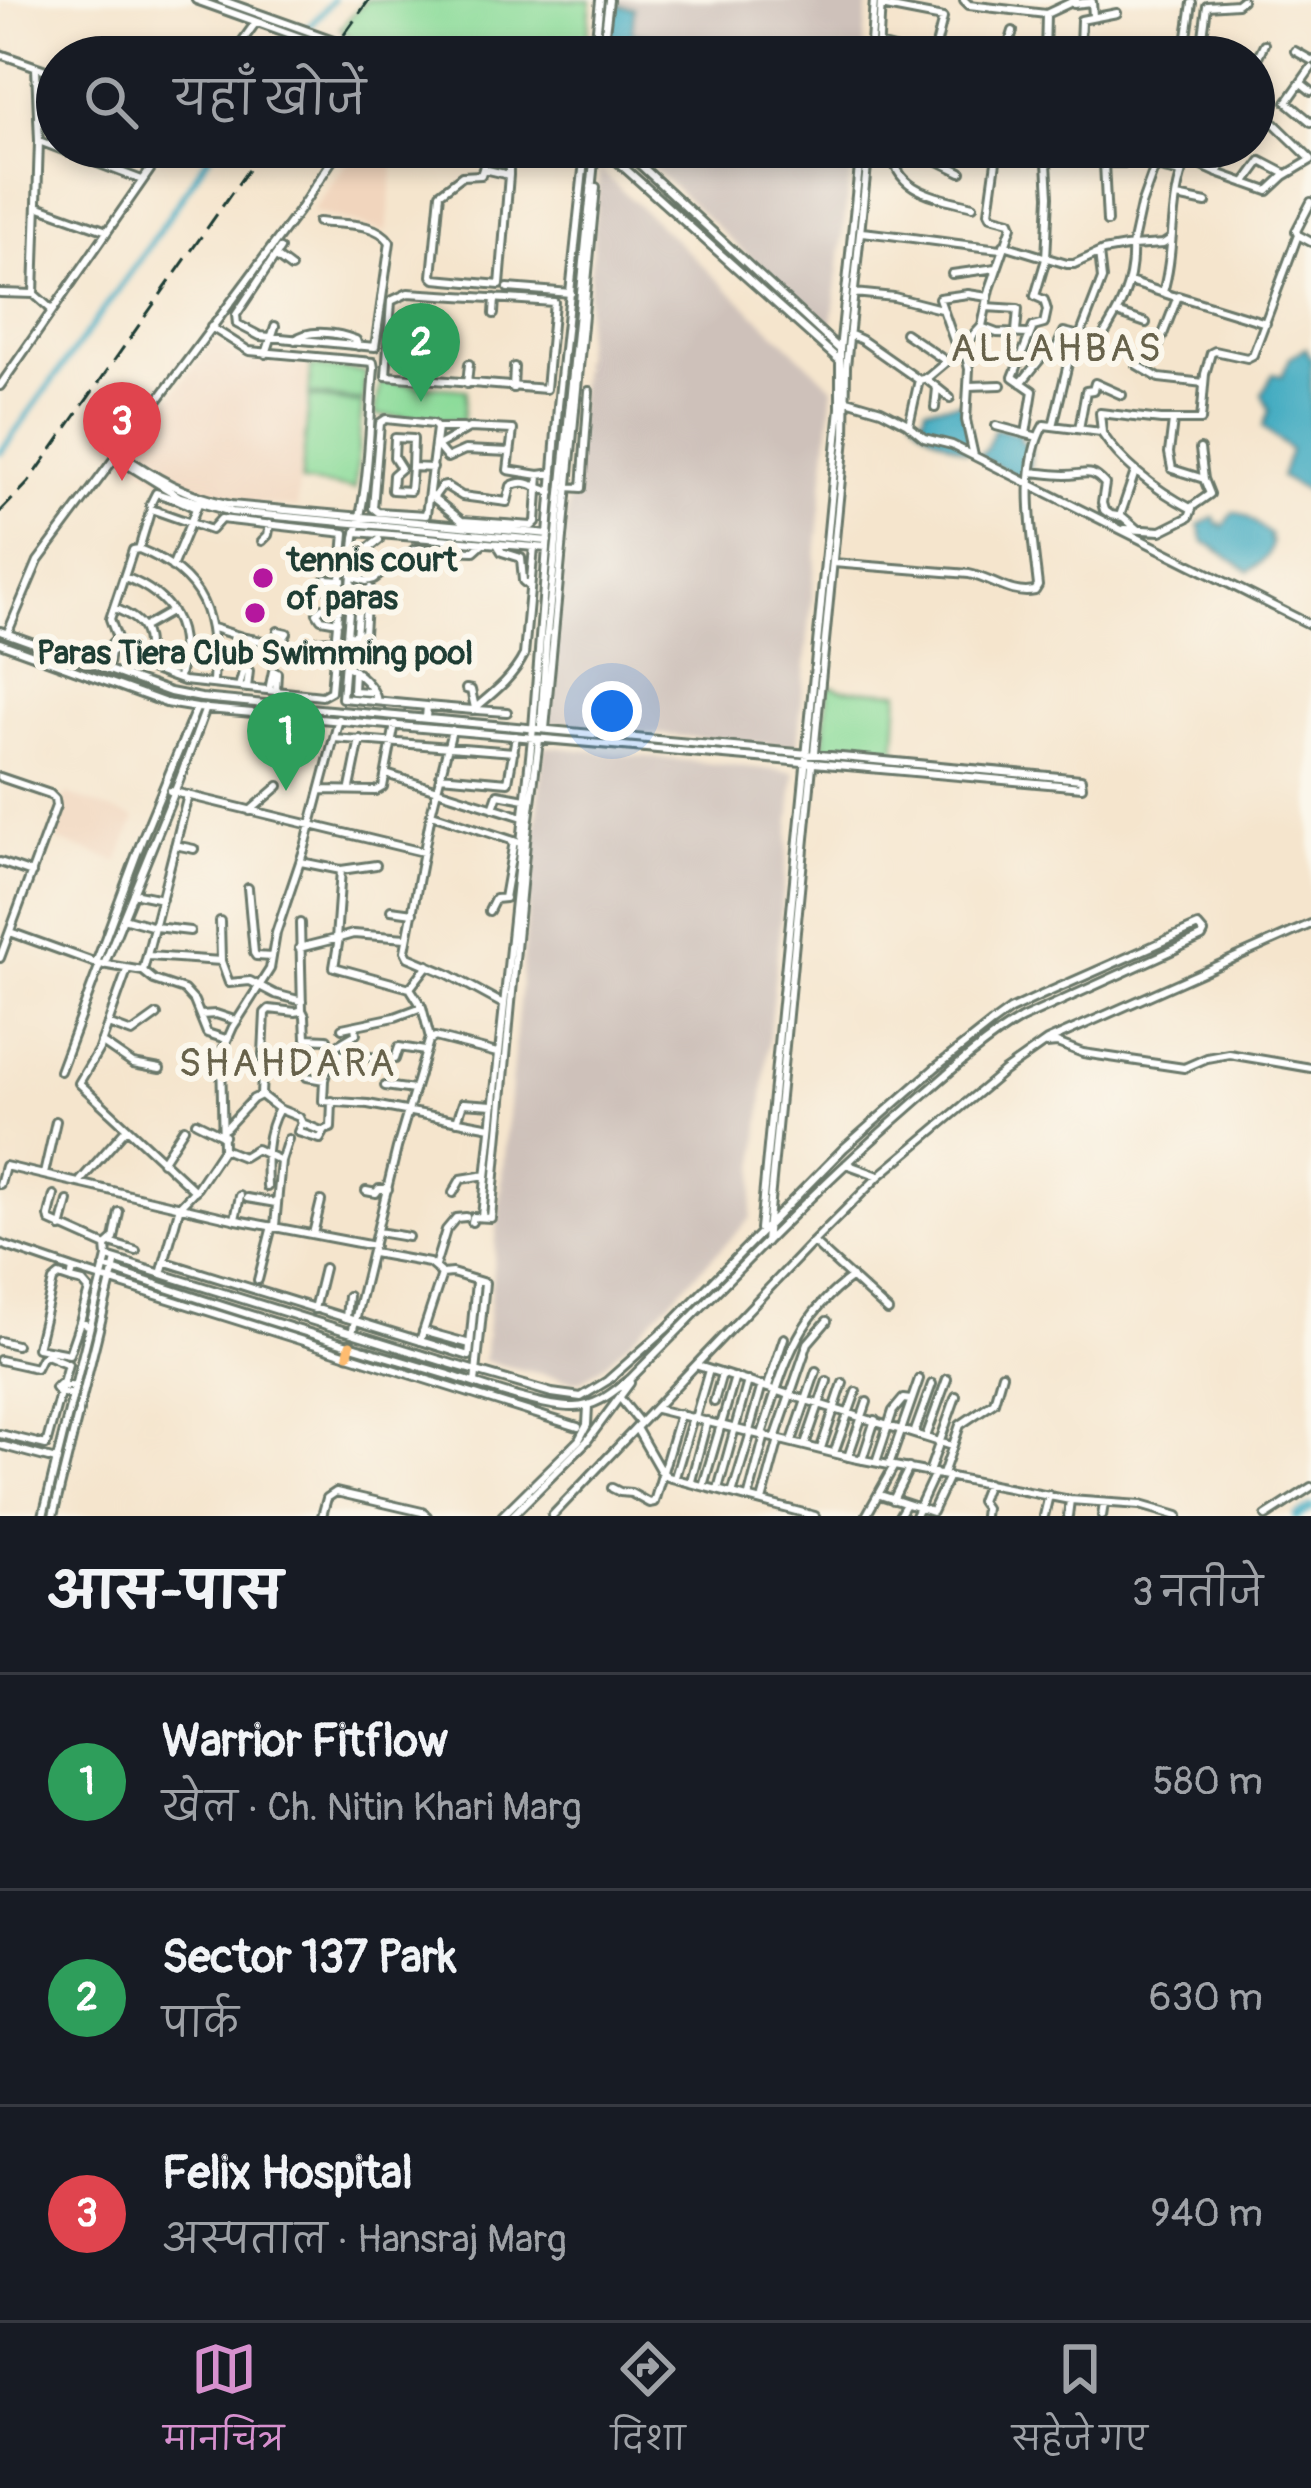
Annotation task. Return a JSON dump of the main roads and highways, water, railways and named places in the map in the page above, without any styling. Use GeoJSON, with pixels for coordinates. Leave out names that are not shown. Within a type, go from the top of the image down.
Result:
{"type":"FeatureCollection","features":[{"type":"Feature","properties":{"kind":"water"},"geometry":{"type":"Polygon","coordinates":[[[610,0],[617,0],[619,6],[634,8],[632,33],[655,36],[608,36],[612,29],[610,0]]]}},
{"type":"Feature","properties":{"kind":"water"},"geometry":{"type":"Polygon","coordinates":[[[1306,348],[1311,360],[1311,494],[1281,477],[1290,450],[1263,427],[1269,410],[1262,394],[1273,374],[1282,376],[1290,358],[1306,348]]]}},
{"type":"Feature","properties":{"kind":"water"},"geometry":{"type":"Polygon","coordinates":[[[966,404],[962,412],[970,449],[966,451],[929,432],[912,416],[924,416],[926,407],[966,404]]]}},
{"type":"Feature","properties":{"kind":"water"},"geometry":{"type":"Polygon","coordinates":[[[995,429],[1020,434],[1031,448],[1029,477],[1024,480],[978,456],[995,429]]]}},
{"type":"Feature","properties":{"kind":"water"},"geometry":{"type":"Polygon","coordinates":[[[1233,512],[1271,536],[1267,556],[1249,571],[1204,542],[1199,525],[1214,517],[1223,528],[1233,512]]]}},
{"type":"Feature","properties":{"kind":"waterway"},"geometry":{"type":"LineString","coordinates":[[301,36],[333,0]]}},
{"type":"Feature","properties":{"kind":"waterway"},"geometry":{"type":"LineString","coordinates":[[0,453],[201,168]]}},
{"type":"Feature","properties":{"kind":"waterway"},"geometry":{"type":"LineString","coordinates":[[1296,1516],[1311,1508]]}},
{"type":"Feature","properties":{"kind":"railway"},"geometry":{"type":"LineString","coordinates":[[343,36],[369,0]]}},
{"type":"Feature","properties":{"kind":"railway"},"geometry":{"type":"LineString","coordinates":[[0,512],[29,482],[249,168]]}},
{"type":"Feature","properties":{"kind":"place","name":"Sector 137 Park"},"geometry":{"type":"Point","coordinates":[421,402]}},
{"type":"Feature","properties":{"kind":"place","name":"Felix Hospital"},"geometry":{"type":"Point","coordinates":[122,481]}},
{"type":"Feature","properties":{"kind":"place","name":"tennis court of paras"},"geometry":{"type":"Point","coordinates":[263,578]}},
{"type":"Feature","properties":{"kind":"place","name":"Paras Tiera Club Swimming pool"},"geometry":{"type":"Point","coordinates":[255,613]}},
{"type":"Feature","properties":{"kind":"place","name":"Warrior Fitflow"},"geometry":{"type":"Point","coordinates":[286,791]}},
{"type":"Feature","properties":{"kind":"district","name":"ALLAHBAS"},"geometry":{"type":"Point","coordinates":[1057,347]}},
{"type":"Feature","properties":{"kind":"district","name":"SHAHDARA"},"geometry":{"type":"Point","coordinates":[288,1062]}}]}
